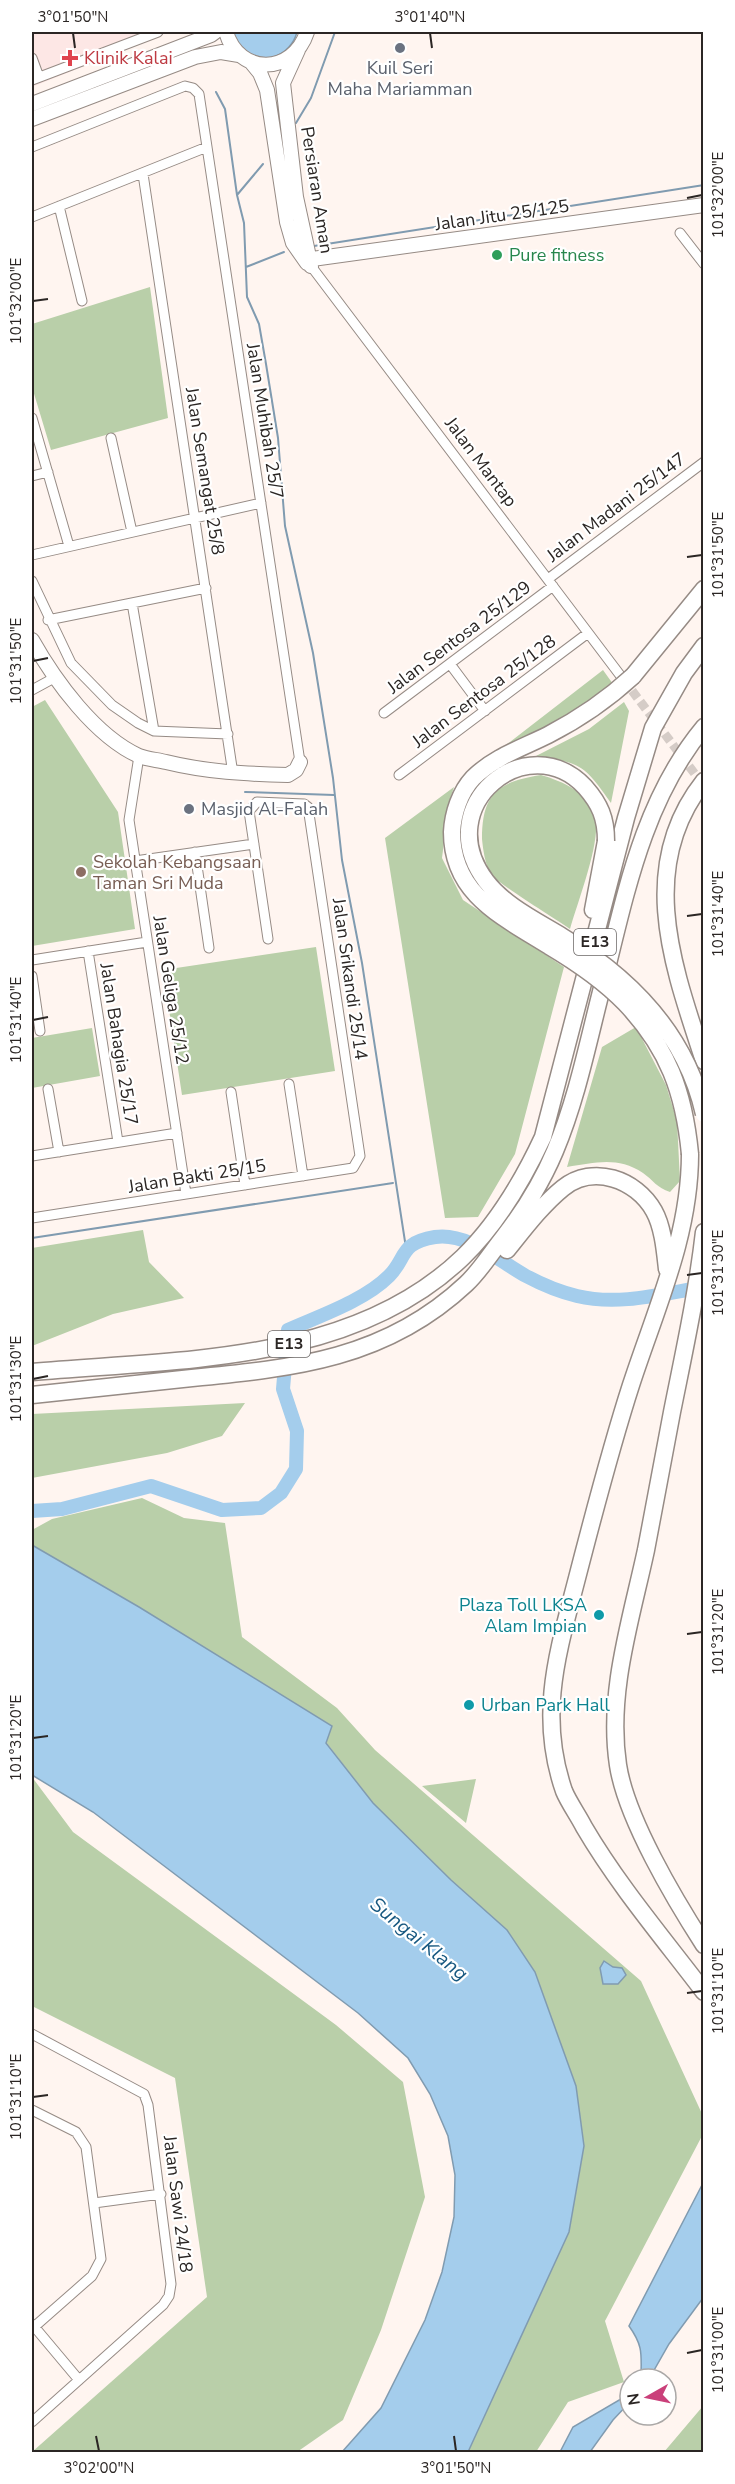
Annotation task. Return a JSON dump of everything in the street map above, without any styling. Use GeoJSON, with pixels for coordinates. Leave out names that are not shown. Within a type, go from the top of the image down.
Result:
{"type":"FeatureCollection","features":[{"type":"Feature","properties":{"kind":"highway"},"geometry":{"type":"LineString","coordinates":[[704,589],[628,678],[579,718],[488,765],[471,780],[459,801],[453,821],[452,842],[455,860],[462,877],[491,910],[608,986],[643,1023],[662,1052],[676,1080],[687,1122],[690,1154],[688,1200],[657,1317],[630,1388],[560,1642],[550,1693],[552,1744],[565,1792],[602,1858],[704,1992]]}},
{"type":"Feature","properties":{"kind":"highway","name":"E13"},"geometry":{"type":"LineString","coordinates":[[32,1372],[250,1352],[328,1336],[381,1314],[438,1278],[477,1241],[522,1181],[543,1137],[626,818],[653,728],[684,673],[704,646]]}},
{"type":"Feature","properties":{"kind":"highway","name":"E13"},"geometry":{"type":"LineString","coordinates":[[32,1395],[254,1374],[315,1363],[361,1348],[411,1324],[468,1283],[506,1251],[524,1220],[568,1115],[624,898],[644,835],[668,780],[685,749],[704,727]]}},
{"type":"Feature","properties":{"kind":"highway"},"geometry":{"type":"LineString","coordinates":[[565,1052],[606,841],[604,817],[600,806],[578,780],[549,766],[523,767],[499,777],[483,791],[473,808],[468,827],[468,846],[476,868],[491,888],[526,915],[598,960],[622,978],[656,1014],[681,1053],[696,1087],[704,1114]]}},
{"type":"Feature","properties":{"kind":"highway"},"geometry":{"type":"LineString","coordinates":[[704,781],[678,826],[668,867],[664,908],[672,963],[704,1061]]}},
{"type":"Feature","properties":{"kind":"highway"},"geometry":{"type":"LineString","coordinates":[[524,1220],[563,1188],[574,1182],[593,1176],[614,1178],[632,1186],[655,1212],[665,1252],[668,1277]]}},
{"type":"Feature","properties":{"kind":"highway"},"geometry":{"type":"LineString","coordinates":[[704,1232],[699,1275],[659,1488],[619,1674],[616,1717],[618,1766],[634,1814],[657,1865],[704,1945]]}},
{"type":"Feature","properties":{"kind":"highway"},"geometry":{"type":"LineString","coordinates":[[699,1275],[704,1258]]}},
{"type":"Feature","properties":{"kind":"street"},"geometry":{"type":"LineString","coordinates":[[32,58],[35,78],[158,32]]}},
{"type":"Feature","properties":{"kind":"street"},"geometry":{"type":"LineString","coordinates":[[32,104],[215,32]]}},
{"type":"Feature","properties":{"kind":"street","name":"Persiaran Aman"},"geometry":{"type":"LineString","coordinates":[[226,32],[231,45],[260,73],[267,90],[287,222],[293,243],[308,262]]}},
{"type":"Feature","properties":{"kind":"street","name":"Persiaran Aman"},"geometry":{"type":"LineString","coordinates":[[307,32],[283,82],[296,197],[308,262]]}},
{"type":"Feature","properties":{"kind":"street"},"geometry":{"type":"LineString","coordinates":[[32,119],[195,57],[221,52],[277,64],[298,50]]}},
{"type":"Feature","properties":{"kind":"street","name":"Jalan Muhibah 25/7"},"geometry":{"type":"LineString","coordinates":[[32,147],[185,86],[193,88],[198,94],[300,762]]}},
{"type":"Feature","properties":{"kind":"street"},"geometry":{"type":"LineString","coordinates":[[32,217],[207,147]]}},
{"type":"Feature","properties":{"kind":"street","name":"Jalan Semangat 25/8"},"geometry":{"type":"LineString","coordinates":[[143,174],[233,774]]}},
{"type":"Feature","properties":{"kind":"street","name":"Jalan Jitu 25/125"},"geometry":{"type":"LineString","coordinates":[[308,262],[704,205]]}},
{"type":"Feature","properties":{"kind":"street"},"geometry":{"type":"LineString","coordinates":[[59,206],[82,301]]}},
{"type":"Feature","properties":{"kind":"street"},"geometry":{"type":"LineString","coordinates":[[680,233],[704,264]]}},
{"type":"Feature","properties":{"kind":"street","name":"Jalan Mantap"},"geometry":{"type":"LineString","coordinates":[[308,262],[588,633],[628,678]]}},
{"type":"Feature","properties":{"kind":"street"},"geometry":{"type":"LineString","coordinates":[[32,418],[69,546]]}},
{"type":"Feature","properties":{"kind":"street"},"geometry":{"type":"LineString","coordinates":[[111,438],[132,532]]}},
{"type":"Feature","properties":{"kind":"street","name":"Jalan Madani 25/147"},"geometry":{"type":"LineString","coordinates":[[550,583],[704,462]]}},
{"type":"Feature","properties":{"kind":"street"},"geometry":{"type":"LineString","coordinates":[[32,476],[48,472]]}},
{"type":"Feature","properties":{"kind":"street"},"geometry":{"type":"LineString","coordinates":[[32,555],[261,503]]}},
{"type":"Feature","properties":{"kind":"street"},"geometry":{"type":"LineString","coordinates":[[32,581],[48,620],[71,663],[112,705],[154,731],[228,734]]}},
{"type":"Feature","properties":{"kind":"street","name":"Jalan Sentosa 25/129"},"geometry":{"type":"LineString","coordinates":[[384,713],[450,664],[550,583]]}},
{"type":"Feature","properties":{"kind":"street"},"geometry":{"type":"LineString","coordinates":[[48,620],[206,588]]}},
{"type":"Feature","properties":{"kind":"street"},"geometry":{"type":"LineString","coordinates":[[132,603],[154,731]]}},
{"type":"Feature","properties":{"kind":"street","name":"Jalan Sentosa 25/128"},"geometry":{"type":"LineString","coordinates":[[399,775],[588,633]]}},
{"type":"Feature","properties":{"kind":"street"},"geometry":{"type":"LineString","coordinates":[[32,640],[54,678],[99,728],[139,756],[204,771],[233,774],[288,774],[296,770],[300,762]]}},
{"type":"Feature","properties":{"kind":"street"},"geometry":{"type":"LineString","coordinates":[[450,664],[485,711]]}},
{"type":"Feature","properties":{"kind":"street"},"geometry":{"type":"LineString","coordinates":[[32,690],[54,678]]}},
{"type":"Feature","properties":{"kind":"street","name":"Jalan Geliga 25/12"},"geometry":{"type":"LineString","coordinates":[[139,756],[129,820],[186,1194]]}},
{"type":"Feature","properties":{"kind":"street","name":"Jalan Srikandi 25/14"},"geometry":{"type":"LineString","coordinates":[[254,844],[249,811],[257,802],[297,802],[308,807],[360,1156]]}},
{"type":"Feature","properties":{"kind":"street"},"geometry":{"type":"LineString","coordinates":[[135,861],[254,844],[268,939]]}},
{"type":"Feature","properties":{"kind":"street"},"geometry":{"type":"LineString","coordinates":[[195,852],[209,948]]}},
{"type":"Feature","properties":{"kind":"street"},"geometry":{"type":"LineString","coordinates":[[32,960],[147,942]]}},
{"type":"Feature","properties":{"kind":"street","name":"Jalan Bahagia 25/17"},"geometry":{"type":"LineString","coordinates":[[88,951],[118,1142]]}},
{"type":"Feature","properties":{"kind":"street"},"geometry":{"type":"LineString","coordinates":[[32,976],[40,1031]]}},
{"type":"Feature","properties":{"kind":"street"},"geometry":{"type":"LineString","coordinates":[[289,1084],[303,1176]]}},
{"type":"Feature","properties":{"kind":"street"},"geometry":{"type":"LineString","coordinates":[[48,1089],[59,1152]]}},
{"type":"Feature","properties":{"kind":"street"},"geometry":{"type":"LineString","coordinates":[[231,1092],[244,1185]]}},
{"type":"Feature","properties":{"kind":"street"},"geometry":{"type":"LineString","coordinates":[[32,1156],[177,1133]]}},
{"type":"Feature","properties":{"kind":"street","name":"Jalan Bakti 25/15"},"geometry":{"type":"LineString","coordinates":[[32,1218],[353,1168],[360,1156]]}},
{"type":"Feature","properties":{"kind":"street","name":"Jalan Sawi 24/18"},"geometry":{"type":"LineString","coordinates":[[32,2034],[144,2094],[148,2105],[161,2194],[171,2284],[169,2296],[163,2306],[32,2422]]}},
{"type":"Feature","properties":{"kind":"street"},"geometry":{"type":"LineString","coordinates":[[32,2110],[76,2132],[86,2147],[101,2259],[92,2276],[33,2325],[79,2380]]}},
{"type":"Feature","properties":{"kind":"street"},"geometry":{"type":"LineString","coordinates":[[94,2203],[161,2194]]}},
{"type":"Feature","properties":{"kind":"shaded area"},"geometry":{"type":"Polygon","coordinates":[[[32,32],[169,32],[32,87],[32,32]]]}},
{"type":"Feature","properties":{"kind":"green space"},"geometry":{"type":"Polygon","coordinates":[[[150,287],[168,418],[51,450],[32,387],[32,324],[150,287]]]}},
{"type":"Feature","properties":{"kind":"green space"},"geometry":{"type":"Polygon","coordinates":[[[603,670],[613,684],[582,711],[493,755],[603,670]]]}},
{"type":"Feature","properties":{"kind":"green space","name":"Sekolah Kebangsaan Taman Sri Muda"},"geometry":{"type":"Polygon","coordinates":[[[45,700],[118,812],[135,929],[32,946],[32,707],[45,700]]]}},
{"type":"Feature","properties":{"kind":"green space"},"geometry":{"type":"Polygon","coordinates":[[[624,702],[629,711],[611,803],[588,773],[581,768],[563,761],[536,756],[589,729],[624,702]]]}},
{"type":"Feature","properties":{"kind":"green space"},"geometry":{"type":"Polygon","coordinates":[[[541,775],[567,785],[583,796],[594,811],[596,820],[591,859],[570,929],[496,879],[489,870],[484,852],[483,823],[489,800],[503,786],[541,775]]]}},
{"type":"Feature","properties":{"kind":"green space"},"geometry":{"type":"Polygon","coordinates":[[[454,787],[449,802],[442,858],[463,900],[564,967],[515,1154],[478,1217],[445,1218],[385,838],[454,787]]]}},
{"type":"Feature","properties":{"kind":"green space"},"geometry":{"type":"Polygon","coordinates":[[[316,947],[335,1071],[182,1095],[163,970],[316,947]]]}},
{"type":"Feature","properties":{"kind":"green space"},"geometry":{"type":"Polygon","coordinates":[[[636,1027],[666,1085],[677,1121],[680,1181],[670,1192],[658,1186],[643,1173],[624,1164],[606,1162],[567,1167],[602,1047],[636,1027]]]}},
{"type":"Feature","properties":{"kind":"green space"},"geometry":{"type":"Polygon","coordinates":[[[92,1028],[100,1076],[32,1088],[32,1038],[92,1028]]]}},
{"type":"Feature","properties":{"kind":"green space"},"geometry":{"type":"Polygon","coordinates":[[[143,1230],[149,1262],[184,1298],[113,1314],[32,1346],[32,1248],[143,1230]]]}},
{"type":"Feature","properties":{"kind":"green space"},"geometry":{"type":"Polygon","coordinates":[[[245,1403],[222,1436],[167,1453],[32,1478],[32,1414],[245,1403]]]}},
{"type":"Feature","properties":{"kind":"green space"},"geometry":{"type":"Polygon","coordinates":[[[142,1498],[184,1518],[225,1523],[242,1637],[337,1708],[375,1750],[641,1981],[703,2116],[703,2134],[605,2321],[619,2367],[618,2384],[568,2402],[536,2452],[468,2452],[569,2232],[584,2146],[576,2086],[535,1972],[507,1930],[451,1880],[373,1803],[326,1742],[332,1726],[139,1607],[32,1545],[32,1530],[52,1519],[142,1498]]]}},
{"type":"Feature","properties":{"kind":"green space"},"geometry":{"type":"Polygon","coordinates":[[[32,1777],[73,1832],[336,2025],[403,2082],[425,2197],[381,2330],[343,2420],[297,2452],[32,2452],[207,2297],[175,2078],[32,2006],[32,1777]]]}},
{"type":"Feature","properties":{"kind":"green space"},"geometry":{"type":"Polygon","coordinates":[[[476,1779],[466,1823],[422,1786],[476,1779]]]}},
{"type":"Feature","properties":{"kind":"green space"},"geometry":{"type":"Polygon","coordinates":[[[703,2406],[703,2452],[664,2452],[703,2406]]]}},
{"type":"Feature","properties":{"kind":"water"},"geometry":{"type":"Polygon","coordinates":[[[233,32],[297,32],[289,47],[282,53],[274,57],[257,58],[241,49],[233,32]]]}},
{"type":"Feature","properties":{"kind":"water","name":"Sungai Klang"},"geometry":{"type":"Polygon","coordinates":[[[32,1545],[139,1607],[332,1726],[326,1743],[373,1803],[451,1880],[507,1930],[535,1972],[576,2086],[584,2146],[569,2232],[468,2452],[342,2452],[381,2408],[425,2320],[442,2272],[454,2217],[455,2175],[448,2136],[430,2094],[408,2058],[358,2013],[93,1812],[32,1775],[32,1545]]]}},
{"type":"Feature","properties":{"kind":"water"},"geometry":{"type":"Polygon","coordinates":[[[604,1961],[613,1967],[622,1968],[626,1975],[618,1984],[603,1984],[600,1968],[604,1961]]]}},
{"type":"Feature","properties":{"kind":"water"},"geometry":{"type":"Polygon","coordinates":[[[703,2183],[703,2298],[669,2344],[656,2367],[641,2367],[639,2346],[629,2326],[703,2183]]]}},
{"type":"Feature","properties":{"kind":"water"},"geometry":{"type":"Polygon","coordinates":[[[618,2401],[618,2415],[590,2452],[560,2452],[573,2427],[618,2401]]]}},
{"type":"Feature","properties":{"kind":"waterway"},"geometry":{"type":"LineString","coordinates":[[296,123],[311,98],[335,32]]}},
{"type":"Feature","properties":{"kind":"waterway"},"geometry":{"type":"LineString","coordinates":[[216,92],[225,109],[237,195],[244,223],[247,297],[259,324],[266,364],[278,438],[285,526],[313,653],[333,778],[342,860],[362,963],[406,1248]]}},
{"type":"Feature","properties":{"kind":"waterway"},"geometry":{"type":"LineString","coordinates":[[237,195],[263,164]]}},
{"type":"Feature","properties":{"kind":"waterway"},"geometry":{"type":"LineString","coordinates":[[314,246],[704,185]]}},
{"type":"Feature","properties":{"kind":"waterway"},"geometry":{"type":"LineString","coordinates":[[246,267],[284,252]]}},
{"type":"Feature","properties":{"kind":"waterway"},"geometry":{"type":"LineString","coordinates":[[245,792],[334,795]]}},
{"type":"Feature","properties":{"kind":"waterway"},"geometry":{"type":"LineString","coordinates":[[32,1238],[393,1183]]}},
{"type":"Feature","properties":{"kind":"waterway"},"geometry":{"type":"LineString","coordinates":[[32,1511],[62,1509],[151,1486],[222,1510],[261,1508],[281,1493],[296,1469],[297,1431],[283,1389],[288,1330],[367,1293],[389,1276],[409,1247],[423,1240],[447,1237],[471,1243],[544,1285],[593,1299],[640,1298],[704,1287]]}},
{"type":"Feature","properties":{"kind":"tunnel"},"geometry":{"type":"LineString","coordinates":[[624,680],[704,786]]}},
{"type":"Feature","properties":{"kind":"place","name":"Kuil Seri Maha Mariamman"},"geometry":{"type":"Point","coordinates":[400,48]}},
{"type":"Feature","properties":{"kind":"place","name":"Klinik Kalai"},"geometry":{"type":"Point","coordinates":[70,58]}},
{"type":"Feature","properties":{"kind":"place","name":"Pure fitness"},"geometry":{"type":"Point","coordinates":[497,255]}},
{"type":"Feature","properties":{"kind":"place","name":"Masjid Al-Falah"},"geometry":{"type":"Point","coordinates":[189,809]}},
{"type":"Feature","properties":{"kind":"place","name":"Sekolah Kebangsaan Taman Sri Muda"},"geometry":{"type":"Point","coordinates":[81,872]}},
{"type":"Feature","properties":{"kind":"place","name":"Plaza Toll LKSA Alam Impian"},"geometry":{"type":"Point","coordinates":[599,1615]}},
{"type":"Feature","properties":{"kind":"place","name":"Urban Park Hall"},"geometry":{"type":"Point","coordinates":[469,1705]}}]}
